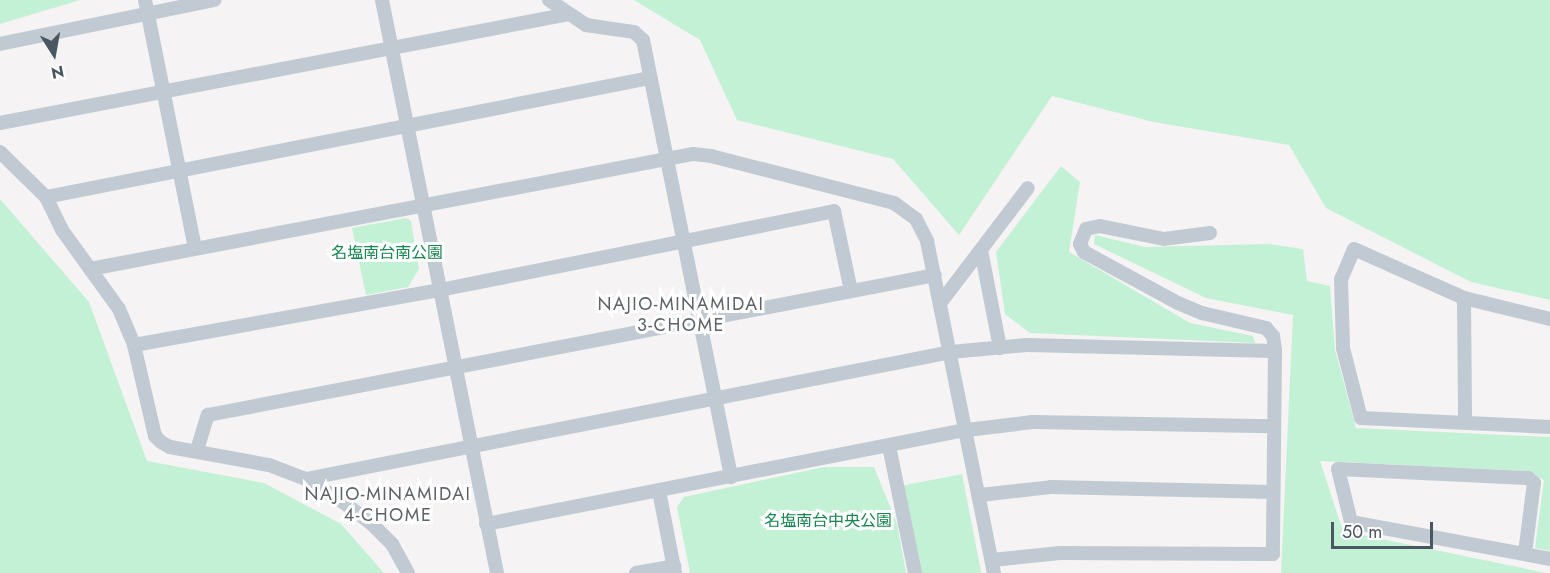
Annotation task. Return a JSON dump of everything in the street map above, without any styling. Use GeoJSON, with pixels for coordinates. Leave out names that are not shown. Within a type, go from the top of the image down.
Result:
{"type":"FeatureCollection","features":[{"type":"Feature","properties":{"kind":"street"},"geometry":{"type":"LineString","coordinates":[[0,44],[147,7],[215,0]]}},
{"type":"Feature","properties":{"kind":"street"},"geometry":{"type":"LineString","coordinates":[[381,0],[497,573]]}},
{"type":"Feature","properties":{"kind":"street"},"geometry":{"type":"LineString","coordinates":[[549,0],[569,14],[597,28],[623,30],[639,35],[642,40],[731,477]]}},
{"type":"Feature","properties":{"kind":"street"},"geometry":{"type":"LineString","coordinates":[[147,7],[195,248]]}},
{"type":"Feature","properties":{"kind":"street"},"geometry":{"type":"LineString","coordinates":[[0,123],[569,14]]}},
{"type":"Feature","properties":{"kind":"street"},"geometry":{"type":"LineString","coordinates":[[46,197],[650,78]]}},
{"type":"Feature","properties":{"kind":"street"},"geometry":{"type":"LineString","coordinates":[[0,152],[46,197],[62,230],[119,309],[134,345],[155,436],[170,447],[197,450],[268,465],[306,479],[343,502],[370,523],[392,544],[408,573]]}},
{"type":"Feature","properties":{"kind":"street"},"geometry":{"type":"LineString","coordinates":[[90,269],[667,157],[693,154],[711,156],[894,203],[906,209],[924,230],[941,302],[993,566],[1060,553],[1273,554],[1275,351],[1273,336],[1266,328],[1202,313],[1178,303],[1084,252],[1080,244],[1086,229],[1100,226],[1164,239],[1210,233]]}},
{"type":"Feature","properties":{"kind":"street"},"geometry":{"type":"LineString","coordinates":[[941,302],[1029,188]]}},
{"type":"Feature","properties":{"kind":"street"},"geometry":{"type":"LineString","coordinates":[[134,345],[440,290],[834,211],[851,291]]}},
{"type":"Feature","properties":{"kind":"street"},"geometry":{"type":"LineString","coordinates":[[1550,319],[1464,298],[1354,249],[1341,279],[1343,348],[1361,418],[1550,427]]}},
{"type":"Feature","properties":{"kind":"street"},"geometry":{"type":"LineString","coordinates":[[981,250],[1000,348]]}},
{"type":"Feature","properties":{"kind":"street"},"geometry":{"type":"LineString","coordinates":[[197,450],[208,415],[935,275]]}},
{"type":"Feature","properties":{"kind":"street"},"geometry":{"type":"LineString","coordinates":[[1464,298],[1465,422]]}},
{"type":"Feature","properties":{"kind":"street"},"geometry":{"type":"LineString","coordinates":[[306,479],[951,352],[1027,345],[1275,351]]}},
{"type":"Feature","properties":{"kind":"street"},"geometry":{"type":"LineString","coordinates":[[486,524],[967,430],[1033,422],[1273,426]]}},
{"type":"Feature","properties":{"kind":"street"},"geometry":{"type":"LineString","coordinates":[[889,446],[915,573]]}},
{"type":"Feature","properties":{"kind":"street"},"geometry":{"type":"LineString","coordinates":[[1525,554],[1534,483],[1528,478],[1338,469],[1351,522],[1550,559]]}},
{"type":"Feature","properties":{"kind":"street"},"geometry":{"type":"LineString","coordinates":[[980,495],[1051,487],[1273,492]]}},
{"type":"Feature","properties":{"kind":"street"},"geometry":{"type":"LineString","coordinates":[[636,573],[675,569],[659,491]]}},
{"type":"Feature","properties":{"kind":"green space"},"geometry":{"type":"Polygon","coordinates":[[[0,0],[80,0],[0,24],[0,0]]]}},
{"type":"Feature","properties":{"kind":"green space"},"geometry":{"type":"Polygon","coordinates":[[[634,0],[1550,0],[1550,300],[1471,282],[1326,208],[1289,145],[1154,122],[1052,96],[959,235],[893,159],[737,120],[700,40],[634,0]]]}},
{"type":"Feature","properties":{"kind":"green space"},"geometry":{"type":"Polygon","coordinates":[[[1061,166],[1080,182],[1069,252],[1190,323],[1253,336],[1255,343],[1030,333],[1005,314],[996,252],[1061,166]]]}},
{"type":"Feature","properties":{"kind":"green space"},"geometry":{"type":"Polygon","coordinates":[[[0,199],[89,302],[147,461],[264,483],[341,524],[384,573],[0,573],[0,199]]]}},
{"type":"Feature","properties":{"kind":"green space","name":"名塩南台南公園"},"geometry":{"type":"Polygon","coordinates":[[[406,218],[411,221],[419,269],[408,287],[366,295],[352,228],[406,218]]]}},
{"type":"Feature","properties":{"kind":"green space"},"geometry":{"type":"Polygon","coordinates":[[[1095,235],[1145,247],[1269,244],[1303,249],[1307,281],[1330,286],[1335,350],[1356,428],[1550,437],[1550,551],[1535,548],[1544,480],[1527,471],[1320,461],[1343,531],[1546,573],[1281,573],[1293,315],[1206,298],[1094,244],[1095,235]]]}},
{"type":"Feature","properties":{"kind":"green space","name":"名塩南台中央公園"},"geometry":{"type":"Polygon","coordinates":[[[824,467],[874,467],[897,524],[906,573],[690,573],[677,507],[684,497],[824,467]]]}},
{"type":"Feature","properties":{"kind":"green space"},"geometry":{"type":"Polygon","coordinates":[[[962,474],[981,573],[920,573],[903,485],[962,474]]]}},
{"type":"Feature","properties":{"kind":"district","name":"NAJIO-MINAMIDAI 3-CHOME"},"geometry":{"type":"Point","coordinates":[681,315]}},
{"type":"Feature","properties":{"kind":"district","name":"NAJIO-MINAMIDAI 4-CHOME"},"geometry":{"type":"Point","coordinates":[388,505]}}]}
